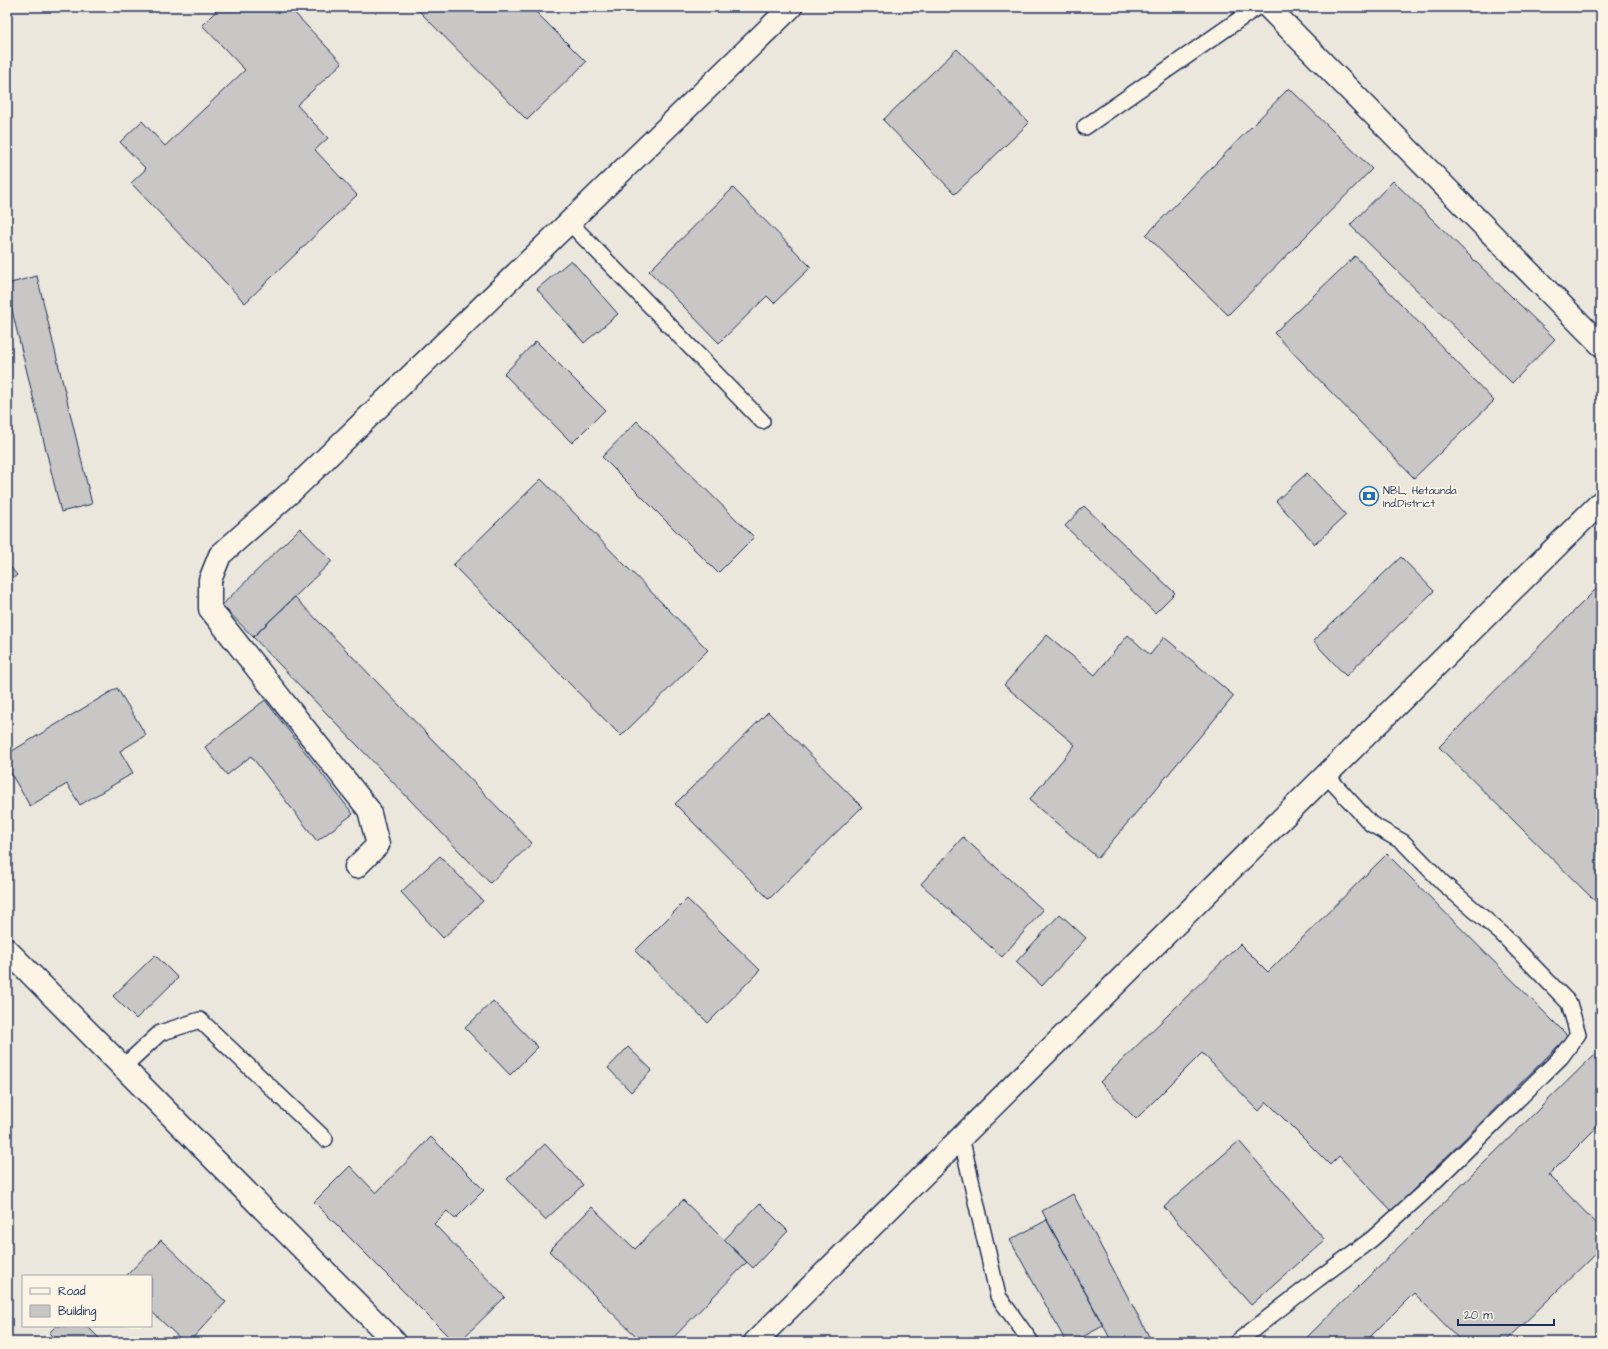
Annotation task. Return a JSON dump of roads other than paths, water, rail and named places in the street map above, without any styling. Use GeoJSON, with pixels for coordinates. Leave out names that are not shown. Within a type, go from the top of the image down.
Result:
{"type":"FeatureCollection","features":[{"type":"Feature","properties":{"kind":"main road"},"geometry":{"type":"LineString","coordinates":[[356,867],[378,845],[369,810],[210,609],[210,580],[220,555],[297,486],[791,7]]}},
{"type":"Feature","properties":{"kind":"main road"},"geometry":{"type":"LineString","coordinates":[[1268,7],[1601,345]]}},
{"type":"Feature","properties":{"kind":"main road"},"geometry":{"type":"LineString","coordinates":[[755,1342],[1601,502]]}},
{"type":"Feature","properties":{"kind":"main road"},"geometry":{"type":"LineString","coordinates":[[7,950],[394,1342]]}},
{"type":"Feature","properties":{"kind":"lane"},"geometry":{"type":"LineString","coordinates":[[1084,127],[1257,7]]}},
{"type":"Feature","properties":{"kind":"lane"},"geometry":{"type":"LineString","coordinates":[[569,222],[762,421]]}},
{"type":"Feature","properties":{"kind":"lane"},"geometry":{"type":"LineString","coordinates":[[1237,1342],[1318,1278],[1372,1239],[1423,1193],[1562,1058],[1578,1034],[1569,1003],[1502,934],[1442,883],[1404,842],[1371,824],[1326,775]]}},
{"type":"Feature","properties":{"kind":"lane"},"geometry":{"type":"LineString","coordinates":[[123,1067],[160,1033],[200,1020],[325,1139]]}},
{"type":"Feature","properties":{"kind":"lane"},"geometry":{"type":"LineString","coordinates":[[961,1137],[998,1296],[1031,1342]]}},
{"type":"Feature","properties":{"kind":"place","name":"NBL, Hetaunda Ind.District"},"geometry":{"type":"Point","coordinates":[1369,496]}}]}
